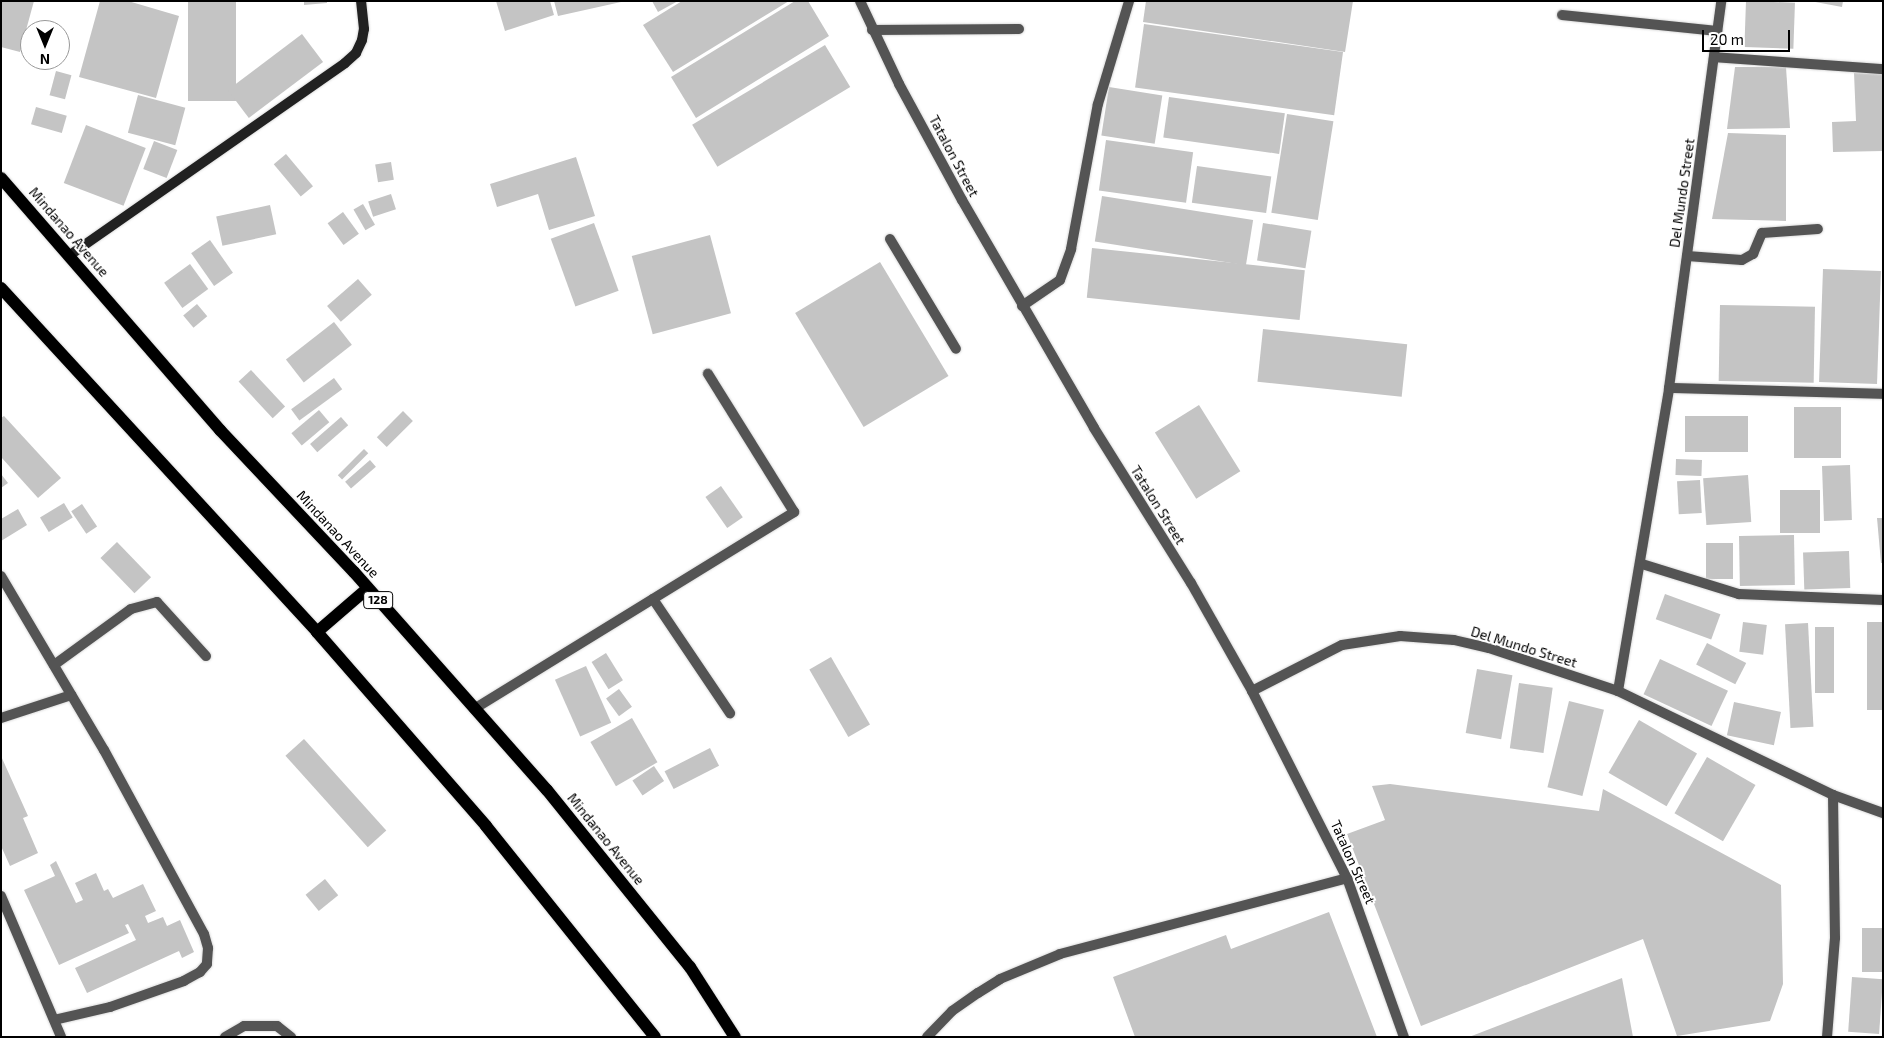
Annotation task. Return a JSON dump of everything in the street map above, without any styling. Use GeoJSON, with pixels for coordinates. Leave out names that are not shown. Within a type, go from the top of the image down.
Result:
{"type":"FeatureCollection","features":[{"type":"Feature","properties":{"kind":"main road"},"geometry":{"type":"LineString","coordinates":[[70,255],[345,63],[356,53],[362,40],[364,29],[361,1]]}},
{"type":"Feature","properties":{"kind":"main road","name":"Mindanao Avenue"},"geometry":{"type":"LineString","coordinates":[[1,178],[70,255],[220,430],[368,588],[547,790],[690,966],[735,1037]]}},
{"type":"Feature","properties":{"kind":"main road"},"geometry":{"type":"LineString","coordinates":[[1,288],[317,632],[486,826],[655,1037]]}},
{"type":"Feature","properties":{"kind":"main road"},"geometry":{"type":"LineString","coordinates":[[317,632],[368,588]]}},
{"type":"Feature","properties":{"kind":"street","name":"Tatalon Street"},"geometry":{"type":"LineString","coordinates":[[860,1],[872,30],[962,200],[1022,306],[1094,428],[1191,583],[1252,691],[1347,878],[1404,1037]]}},
{"type":"Feature","properties":{"kind":"street"},"geometry":{"type":"LineString","coordinates":[[1022,306],[1060,280],[1063,272],[1071,249],[1098,104],[1129,1]]}},
{"type":"Feature","properties":{"kind":"street","name":"Del Mundo Street"},"geometry":{"type":"LineString","coordinates":[[1618,691],[1642,564],[1669,388],[1721,1]]}},
{"type":"Feature","properties":{"kind":"street"},"geometry":{"type":"LineString","coordinates":[[1562,14],[1717,31]]}},
{"type":"Feature","properties":{"kind":"street"},"geometry":{"type":"LineString","coordinates":[[872,30],[1019,29]]}},
{"type":"Feature","properties":{"kind":"street"},"geometry":{"type":"LineString","coordinates":[[1714,57],[1883,68]]}},
{"type":"Feature","properties":{"kind":"street"},"geometry":{"type":"LineString","coordinates":[[1687,256],[1742,260],[1753,254],[1762,233],[1818,229]]}},
{"type":"Feature","properties":{"kind":"street"},"geometry":{"type":"LineString","coordinates":[[890,239],[956,349]]}},
{"type":"Feature","properties":{"kind":"street"},"geometry":{"type":"LineString","coordinates":[[474,709],[794,512],[708,374]]}},
{"type":"Feature","properties":{"kind":"street"},"geometry":{"type":"LineString","coordinates":[[1669,388],[1883,394]]}},
{"type":"Feature","properties":{"kind":"street"},"geometry":{"type":"LineString","coordinates":[[1642,564],[1739,594],[1883,600]]}},
{"type":"Feature","properties":{"kind":"street"},"geometry":{"type":"LineString","coordinates":[[1,576],[154,840],[204,934],[208,948],[207,964],[200,972],[184,981],[110,1007],[54,1020]]}},
{"type":"Feature","properties":{"kind":"street"},"geometry":{"type":"LineString","coordinates":[[653,599],[730,713]]}},
{"type":"Feature","properties":{"kind":"street"},"geometry":{"type":"LineString","coordinates":[[54,665],[130,609],[157,602],[206,656]]}},
{"type":"Feature","properties":{"kind":"street","name":"Del Mundo Street"},"geometry":{"type":"LineString","coordinates":[[1252,691],[1342,646],[1400,636],[1454,640],[1489,648],[1618,691],[1834,795],[1883,813]]}},
{"type":"Feature","properties":{"kind":"street"},"geometry":{"type":"LineString","coordinates":[[1,718],[71,695]]}},
{"type":"Feature","properties":{"kind":"street"},"geometry":{"type":"LineString","coordinates":[[1827,1037],[1835,938],[1834,795]]}},
{"type":"Feature","properties":{"kind":"street"},"geometry":{"type":"LineString","coordinates":[[927,1037],[952,1011],[1000,979],[1060,954],[1347,878]]}},
{"type":"Feature","properties":{"kind":"street"},"geometry":{"type":"LineString","coordinates":[[1,896],[61,1037]]}},
{"type":"Feature","properties":{"kind":"street"},"geometry":{"type":"LineString","coordinates":[[224,1037],[244,1026],[277,1026],[291,1037]]}},
{"type":"Feature","properties":{"kind":"building"},"geometry":{"type":"Polygon","coordinates":[[[1,1],[34,1],[29,20],[20,20],[20,52],[1,47],[1,1]]]}},
{"type":"Feature","properties":{"kind":"building"},"geometry":{"type":"Polygon","coordinates":[[[100,1],[128,1],[179,16],[156,98],[79,77],[100,1]]]}},
{"type":"Feature","properties":{"kind":"building"},"geometry":{"type":"Polygon","coordinates":[[[188,1],[236,1],[236,101],[188,101],[188,1]]]}},
{"type":"Feature","properties":{"kind":"building"},"geometry":{"type":"Polygon","coordinates":[[[304,1],[327,1],[327,3],[304,5],[304,1]]]}},
{"type":"Feature","properties":{"kind":"building"},"geometry":{"type":"Polygon","coordinates":[[[496,1],[550,1],[554,15],[505,31],[496,1]]]}},
{"type":"Feature","properties":{"kind":"building"},"geometry":{"type":"Polygon","coordinates":[[[554,1],[621,1],[621,2],[558,16],[554,1]]]}},
{"type":"Feature","properties":{"kind":"building"},"geometry":{"type":"Polygon","coordinates":[[[652,1],[678,1],[658,12],[652,1]]]}},
{"type":"Feature","properties":{"kind":"building"},"geometry":{"type":"Polygon","coordinates":[[[682,1],[789,1],[673,72],[643,25],[682,1]]]}},
{"type":"Feature","properties":{"kind":"building"},"geometry":{"type":"Polygon","coordinates":[[[795,1],[808,1],[829,36],[696,118],[671,77],[795,1]]]}},
{"type":"Feature","properties":{"kind":"building"},"geometry":{"type":"Polygon","coordinates":[[[1146,1],[1353,1],[1345,52],[1143,22],[1146,1]]]}},
{"type":"Feature","properties":{"kind":"building"},"geometry":{"type":"Polygon","coordinates":[[[1746,1],[1795,3],[1793,49],[1744,47],[1746,1]]]}},
{"type":"Feature","properties":{"kind":"building"},"geometry":{"type":"Polygon","coordinates":[[[1810,1],[1843,1],[1842,7],[1810,1]]]}},
{"type":"Feature","properties":{"kind":"building"},"geometry":{"type":"Polygon","coordinates":[[[1144,24],[1343,52],[1334,115],[1135,87],[1144,24]]]}},
{"type":"Feature","properties":{"kind":"building"},"geometry":{"type":"Polygon","coordinates":[[[302,34],[323,62],[249,118],[228,90],[302,34]]]}},
{"type":"Feature","properties":{"kind":"building"},"geometry":{"type":"Polygon","coordinates":[[[825,45],[850,87],[717,167],[692,125],[825,45]]]}},
{"type":"Feature","properties":{"kind":"building"},"geometry":{"type":"Polygon","coordinates":[[[1735,67],[1786,67],[1790,128],[1727,129],[1735,67]]]}},
{"type":"Feature","properties":{"kind":"building"},"geometry":{"type":"Polygon","coordinates":[[[56,71],[71,75],[65,99],[50,95],[56,71]]]}},
{"type":"Feature","properties":{"kind":"building"},"geometry":{"type":"Polygon","coordinates":[[[1854,73],[1882,74],[1883,151],[1833,152],[1832,122],[1856,121],[1854,73]]]}},
{"type":"Feature","properties":{"kind":"building"},"geometry":{"type":"Polygon","coordinates":[[[1109,87],[1162,95],[1155,144],[1101,135],[1109,87]]]}},
{"type":"Feature","properties":{"kind":"building"},"geometry":{"type":"Polygon","coordinates":[[[138,95],[185,108],[175,145],[128,133],[138,95]]]}},
{"type":"Feature","properties":{"kind":"building"},"geometry":{"type":"Polygon","coordinates":[[[1169,97],[1285,113],[1279,154],[1163,138],[1169,97]]]}},
{"type":"Feature","properties":{"kind":"building"},"geometry":{"type":"Polygon","coordinates":[[[36,107],[67,116],[62,133],[31,124],[36,107]]]}},
{"type":"Feature","properties":{"kind":"building"},"geometry":{"type":"Polygon","coordinates":[[[1287,114],[1333,121],[1318,220],[1271,213],[1287,114]]]}},
{"type":"Feature","properties":{"kind":"building"},"geometry":{"type":"Polygon","coordinates":[[[86,125],[146,148],[124,206],[64,183],[86,125]]]}},
{"type":"Feature","properties":{"kind":"building"},"geometry":{"type":"Polygon","coordinates":[[[1728,133],[1786,135],[1786,221],[1712,219],[1728,133]]]}},
{"type":"Feature","properties":{"kind":"building"},"geometry":{"type":"Polygon","coordinates":[[[1106,140],[1193,152],[1186,203],[1099,191],[1106,140]]]}},
{"type":"Feature","properties":{"kind":"building"},"geometry":{"type":"Polygon","coordinates":[[[154,141],[177,150],[167,178],[143,169],[154,141]]]}},
{"type":"Feature","properties":{"kind":"building"},"geometry":{"type":"Polygon","coordinates":[[[286,154],[313,186],[301,196],[274,164],[286,154]]]}},
{"type":"Feature","properties":{"kind":"building"},"geometry":{"type":"Polygon","coordinates":[[[576,157],[595,216],[549,230],[538,194],[497,207],[490,184],[576,157]]]}},
{"type":"Feature","properties":{"kind":"building"},"geometry":{"type":"Polygon","coordinates":[[[391,162],[394,180],[378,182],[375,165],[391,162]]]}},
{"type":"Feature","properties":{"kind":"building"},"geometry":{"type":"Polygon","coordinates":[[[1197,166],[1271,176],[1266,213],[1192,203],[1197,166]]]}},
{"type":"Feature","properties":{"kind":"building"},"geometry":{"type":"Polygon","coordinates":[[[391,194],[396,209],[373,217],[368,201],[391,194]]]}},
{"type":"Feature","properties":{"kind":"building"},"geometry":{"type":"Polygon","coordinates":[[[1102,196],[1253,220],[1246,265],[1095,241],[1102,196]]]}},
{"type":"Feature","properties":{"kind":"building"},"geometry":{"type":"Polygon","coordinates":[[[363,204],[375,225],[365,230],[353,210],[363,204]]]}},
{"type":"Feature","properties":{"kind":"building"},"geometry":{"type":"Polygon","coordinates":[[[270,205],[276,234],[222,246],[216,216],[270,205]]]}},
{"type":"Feature","properties":{"kind":"building"},"geometry":{"type":"Polygon","coordinates":[[[343,212],[359,234],[343,245],[328,223],[343,212]]]}},
{"type":"Feature","properties":{"kind":"building"},"geometry":{"type":"Polygon","coordinates":[[[594,223],[619,291],[575,306],[551,239],[594,223]]]}},
{"type":"Feature","properties":{"kind":"building"},"geometry":{"type":"Polygon","coordinates":[[[1263,223],[1311,231],[1305,268],[1257,261],[1263,223]]]}},
{"type":"Feature","properties":{"kind":"building"},"geometry":{"type":"Polygon","coordinates":[[[710,235],[731,313],[653,334],[632,256],[710,235]]]}},
{"type":"Feature","properties":{"kind":"building"},"geometry":{"type":"Polygon","coordinates":[[[210,240],[233,273],[214,286],[191,253],[210,240]]]}},
{"type":"Feature","properties":{"kind":"building"},"geometry":{"type":"Polygon","coordinates":[[[1092,248],[1305,270],[1300,320],[1087,298],[1092,248]]]}},
{"type":"Feature","properties":{"kind":"building"},"geometry":{"type":"Polygon","coordinates":[[[880,262],[949,376],[864,427],[795,313],[880,262]]]}},
{"type":"Feature","properties":{"kind":"building"},"geometry":{"type":"Polygon","coordinates":[[[190,264],[208,289],[182,308],[164,283],[190,264]]]}},
{"type":"Feature","properties":{"kind":"building"},"geometry":{"type":"Polygon","coordinates":[[[1823,269],[1881,271],[1877,384],[1819,382],[1823,269]]]}},
{"type":"Feature","properties":{"kind":"building"},"geometry":{"type":"Polygon","coordinates":[[[358,279],[372,295],[341,322],[327,306],[358,279]]]}},
{"type":"Feature","properties":{"kind":"building"},"geometry":{"type":"Polygon","coordinates":[[[197,304],[207,316],[193,328],[183,316],[197,304]]]}},
{"type":"Feature","properties":{"kind":"building"},"geometry":{"type":"Polygon","coordinates":[[[1720,305],[1815,307],[1814,383],[1719,381],[1720,305]]]}},
{"type":"Feature","properties":{"kind":"building"},"geometry":{"type":"Polygon","coordinates":[[[334,322],[352,345],[304,382],[286,360],[334,322]]]}},
{"type":"Feature","properties":{"kind":"building"},"geometry":{"type":"Polygon","coordinates":[[[1263,329],[1407,344],[1402,397],[1257,382],[1263,329]]]}},
{"type":"Feature","properties":{"kind":"building"},"geometry":{"type":"Polygon","coordinates":[[[251,370],[285,407],[273,418],[239,382],[251,370]]]}},
{"type":"Feature","properties":{"kind":"building"},"geometry":{"type":"Polygon","coordinates":[[[334,378],[342,389],[299,420],[291,409],[334,378]]]}},
{"type":"Feature","properties":{"kind":"building"},"geometry":{"type":"Polygon","coordinates":[[[1199,405],[1240,471],[1196,499],[1155,433],[1199,405]]]}},
{"type":"Feature","properties":{"kind":"building"},"geometry":{"type":"Polygon","coordinates":[[[1794,407],[1841,407],[1841,458],[1794,458],[1794,407]]]}},
{"type":"Feature","properties":{"kind":"building"},"geometry":{"type":"Polygon","coordinates":[[[319,410],[329,422],[302,445],[291,433],[319,410]]]}},
{"type":"Feature","properties":{"kind":"building"},"geometry":{"type":"Polygon","coordinates":[[[403,411],[413,421],[387,447],[377,437],[403,411]]]}},
{"type":"Feature","properties":{"kind":"building"},"geometry":{"type":"Polygon","coordinates":[[[4,416],[61,478],[38,498],[1,457],[1,418],[4,416]]]}},
{"type":"Feature","properties":{"kind":"building"},"geometry":{"type":"Polygon","coordinates":[[[1685,416],[1748,416],[1748,452],[1685,452],[1685,416]]]}},
{"type":"Feature","properties":{"kind":"building"},"geometry":{"type":"Polygon","coordinates":[[[341,417],[348,425],[317,452],[310,444],[341,417]]]}},
{"type":"Feature","properties":{"kind":"building"},"geometry":{"type":"Polygon","coordinates":[[[364,449],[368,453],[342,479],[338,475],[364,449]]]}},
{"type":"Feature","properties":{"kind":"building"},"geometry":{"type":"Polygon","coordinates":[[[1676,459],[1702,460],[1701,476],[1675,475],[1676,459]]]}},
{"type":"Feature","properties":{"kind":"building"},"geometry":{"type":"Polygon","coordinates":[[[370,460],[376,467],[351,488],[345,482],[370,460]]]}},
{"type":"Feature","properties":{"kind":"building"},"geometry":{"type":"Polygon","coordinates":[[[1850,465],[1852,520],[1824,521],[1822,466],[1850,465]]]}},
{"type":"Feature","properties":{"kind":"building"},"geometry":{"type":"Polygon","coordinates":[[[1,474],[8,483],[1,488],[1,474]]]}},
{"type":"Feature","properties":{"kind":"building"},"geometry":{"type":"Polygon","coordinates":[[[1748,475],[1751,522],[1706,525],[1703,478],[1748,475]]]}},
{"type":"Feature","properties":{"kind":"building"},"geometry":{"type":"Polygon","coordinates":[[[1700,480],[1702,513],[1679,514],[1677,481],[1700,480]]]}},
{"type":"Feature","properties":{"kind":"building"},"geometry":{"type":"Polygon","coordinates":[[[721,486],[743,517],[727,528],[705,497],[721,486]]]}},
{"type":"Feature","properties":{"kind":"building"},"geometry":{"type":"Polygon","coordinates":[[[1780,490],[1820,490],[1820,533],[1780,533],[1780,490]]]}},
{"type":"Feature","properties":{"kind":"building"},"geometry":{"type":"Polygon","coordinates":[[[64,503],[73,518],[49,532],[40,517],[64,503]]]}},
{"type":"Feature","properties":{"kind":"building"},"geometry":{"type":"Polygon","coordinates":[[[82,504],[97,526],[86,534],[71,511],[82,504]]]}},
{"type":"Feature","properties":{"kind":"building"},"geometry":{"type":"Polygon","coordinates":[[[18,509],[27,525],[1,541],[1,519],[18,509]]]}},
{"type":"Feature","properties":{"kind":"building"},"geometry":{"type":"Polygon","coordinates":[[[1877,518],[1883,518],[1883,563],[1881,563],[1877,518]]]}},
{"type":"Feature","properties":{"kind":"building"},"geometry":{"type":"Polygon","coordinates":[[[1794,535],[1795,585],[1740,586],[1739,536],[1794,535]]]}},
{"type":"Feature","properties":{"kind":"building"},"geometry":{"type":"Polygon","coordinates":[[[117,542],[151,577],[134,593],[100,558],[117,542]]]}},
{"type":"Feature","properties":{"kind":"building"},"geometry":{"type":"Polygon","coordinates":[[[1706,543],[1733,543],[1733,579],[1706,579],[1706,543]]]}},
{"type":"Feature","properties":{"kind":"building"},"geometry":{"type":"Polygon","coordinates":[[[1849,551],[1850,588],[1804,590],[1803,553],[1849,551]]]}},
{"type":"Feature","properties":{"kind":"building"},"geometry":{"type":"Polygon","coordinates":[[[1665,594],[1720,614],[1711,640],[1656,619],[1665,594]]]}},
{"type":"Feature","properties":{"kind":"building"},"geometry":{"type":"Polygon","coordinates":[[[1743,622],[1767,625],[1763,655],[1739,652],[1743,622]]]}},
{"type":"Feature","properties":{"kind":"building"},"geometry":{"type":"Polygon","coordinates":[[[1867,622],[1883,622],[1883,710],[1867,710],[1867,622]]]}},
{"type":"Feature","properties":{"kind":"building"},"geometry":{"type":"Polygon","coordinates":[[[1808,623],[1813,727],[1790,728],[1785,624],[1808,623]]]}},
{"type":"Feature","properties":{"kind":"building"},"geometry":{"type":"Polygon","coordinates":[[[1815,627],[1834,627],[1834,693],[1815,693],[1815,627]]]}},
{"type":"Feature","properties":{"kind":"building"},"geometry":{"type":"Polygon","coordinates":[[[1707,643],[1746,663],[1735,684],[1696,664],[1707,643]]]}},
{"type":"Feature","properties":{"kind":"building"},"geometry":{"type":"Polygon","coordinates":[[[606,653],[623,680],[609,689],[592,662],[606,653]]]}},
{"type":"Feature","properties":{"kind":"building"},"geometry":{"type":"Polygon","coordinates":[[[831,657],[870,725],[848,737],[809,670],[831,657]]]}},
{"type":"Feature","properties":{"kind":"building"},"geometry":{"type":"Polygon","coordinates":[[[1660,659],[1728,691],[1711,726],[1644,694],[1660,659]]]}},
{"type":"Feature","properties":{"kind":"building"},"geometry":{"type":"Polygon","coordinates":[[[586,666],[611,723],[580,736],[555,680],[586,666]]]}},
{"type":"Feature","properties":{"kind":"building"},"geometry":{"type":"Polygon","coordinates":[[[1477,669],[1512,675],[1501,739],[1466,733],[1477,669]]]}},
{"type":"Feature","properties":{"kind":"building"},"geometry":{"type":"Polygon","coordinates":[[[1519,683],[1553,688],[1543,753],[1510,748],[1519,683]]]}},
{"type":"Feature","properties":{"kind":"building"},"geometry":{"type":"Polygon","coordinates":[[[619,689],[632,707],[619,716],[606,698],[619,689]]]}},
{"type":"Feature","properties":{"kind":"building"},"geometry":{"type":"Polygon","coordinates":[[[1569,701],[1604,710],[1582,796],[1547,787],[1569,701]]]}},
{"type":"Feature","properties":{"kind":"building"},"geometry":{"type":"Polygon","coordinates":[[[1734,702],[1781,712],[1774,745],[1727,735],[1734,702]]]}},
{"type":"Feature","properties":{"kind":"building"},"geometry":{"type":"Polygon","coordinates":[[[632,718],[658,762],[616,786],[590,742],[632,718]]]}},
{"type":"Feature","properties":{"kind":"building"},"geometry":{"type":"Polygon","coordinates":[[[1639,720],[1697,754],[1667,806],[1608,773],[1639,720]]]}},
{"type":"Feature","properties":{"kind":"building"},"geometry":{"type":"Polygon","coordinates":[[[304,739],[386,830],[368,847],[285,756],[304,739]]]}},
{"type":"Feature","properties":{"kind":"building"},"geometry":{"type":"Polygon","coordinates":[[[710,748],[719,766],[674,789],[665,771],[710,748]]]}},
{"type":"Feature","properties":{"kind":"building"},"geometry":{"type":"Polygon","coordinates":[[[1,756],[28,816],[23,818],[38,853],[10,866],[1,846],[1,756]]]}},
{"type":"Feature","properties":{"kind":"building"},"geometry":{"type":"Polygon","coordinates":[[[1707,757],[1755,785],[1723,841],[1674,813],[1707,757]]]}},
{"type":"Feature","properties":{"kind":"building"},"geometry":{"type":"Polygon","coordinates":[[[654,766],[664,781],[643,795],[632,781],[654,766]]]}},
{"type":"Feature","properties":{"kind":"building"},"geometry":{"type":"Polygon","coordinates":[[[1390,784],[1599,811],[1603,789],[1781,885],[1783,984],[1770,1021],[1677,1036],[1643,939],[1421,1026],[1347,834],[1385,820],[1372,786],[1390,784]]]}},
{"type":"Feature","properties":{"kind":"building"},"geometry":{"type":"Polygon","coordinates":[[[56,861],[76,903],[83,900],[75,883],[96,873],[104,891],[108,889],[113,898],[143,884],[156,911],[145,916],[148,923],[163,917],[167,926],[180,920],[194,952],[182,958],[179,951],[87,993],[75,968],[136,940],[128,924],[125,925],[129,933],[59,965],[24,890],[55,876],[50,865],[56,861]]]}},
{"type":"Feature","properties":{"kind":"building"},"geometry":{"type":"Polygon","coordinates":[[[325,879],[338,895],[319,911],[306,895],[325,879]]]}},
{"type":"Feature","properties":{"kind":"building"},"geometry":{"type":"Polygon","coordinates":[[[1329,912],[1377,1037],[1135,1037],[1113,977],[1226,935],[1231,949],[1329,912]]]}},
{"type":"Feature","properties":{"kind":"building"},"geometry":{"type":"Polygon","coordinates":[[[1862,928],[1883,928],[1883,972],[1862,972],[1862,928]]]}},
{"type":"Feature","properties":{"kind":"building"},"geometry":{"type":"Polygon","coordinates":[[[1852,977],[1883,979],[1879,1034],[1848,1032],[1852,977]]]}},
{"type":"Feature","properties":{"kind":"building"},"geometry":{"type":"Polygon","coordinates":[[[1622,978],[1633,1037],[1469,1037],[1622,978]]]}}]}
